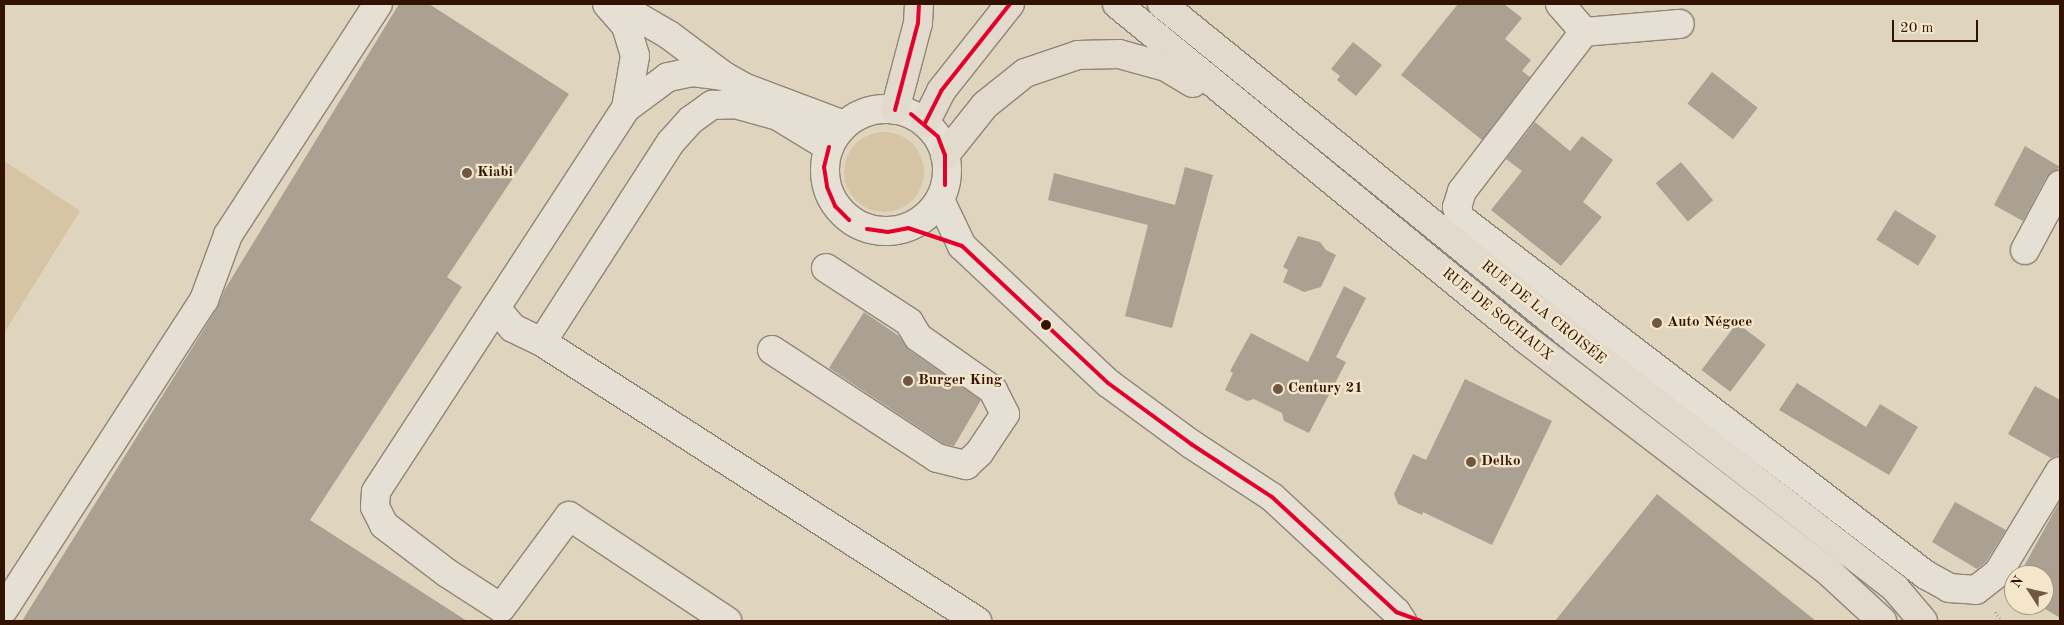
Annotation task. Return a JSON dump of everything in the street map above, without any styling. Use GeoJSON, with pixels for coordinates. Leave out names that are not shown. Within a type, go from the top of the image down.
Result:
{"type":"FeatureCollection","features":[{"type":"Feature","properties":{"kind":"main road"},"geometry":{"type":"LineString","coordinates":[[895,110],[918,23],[919,4]]}},
{"type":"Feature","properties":{"kind":"main road"},"geometry":{"type":"LineString","coordinates":[[925,123],[941,91],[1010,4]]}},
{"type":"Feature","properties":{"kind":"main road","name":"RUE DE SOCHAUX"},"geometry":{"type":"LineString","coordinates":[[1117,4],[1528,341],[1830,573],[1882,621]]}},
{"type":"Feature","properties":{"kind":"main road","name":"RUE DE LA CROISÉE"},"geometry":{"type":"LineString","coordinates":[[1162,4],[1578,342],[1895,588],[1924,621]]}},
{"type":"Feature","properties":{"kind":"main road"},"geometry":{"type":"LineString","coordinates":[[946,155],[986,105],[1025,73],[1078,55],[1119,54],[1166,67],[1265,127]]}},
{"type":"Feature","properties":{"kind":"street"},"geometry":{"type":"LineString","coordinates":[[4,608],[204,300],[228,235],[378,4]]}},
{"type":"Feature","properties":{"kind":"street"},"geometry":{"type":"LineString","coordinates":[[607,4],[626,26],[635,56],[626,108]]}},
{"type":"Feature","properties":{"kind":"street"},"geometry":{"type":"LineString","coordinates":[[616,4],[669,35],[724,76],[746,88],[844,125]]}},
{"type":"Feature","properties":{"kind":"street"},"geometry":{"type":"LineString","coordinates":[[1560,4],[1584,32]]}},
{"type":"Feature","properties":{"kind":"street"},"geometry":{"type":"LineString","coordinates":[[1680,24],[1584,32],[1462,192],[1457,207],[1460,218],[1926,575],[1949,588],[1976,590],[1998,573],[2060,471]]}},
{"type":"Feature","properties":{"kind":"street"},"geometry":{"type":"LineString","coordinates":[[724,76],[692,72],[668,77],[626,108],[376,492],[375,507],[384,525],[447,574],[501,608],[569,516],[727,621]]}},
{"type":"Feature","properties":{"kind":"street"},"geometry":{"type":"LineString","coordinates":[[542,342],[671,142],[691,120],[712,105],[734,104],[778,116],[829,147]]}},
{"type":"Feature","properties":{"kind":"street"},"geometry":{"type":"LineString","coordinates":[[877,109],[895,110],[925,123],[938,137],[946,155],[946,185],[940,200],[921,221],[908,228],[888,232],[874,230],[849,220],[835,206],[827,187],[824,167],[829,147],[844,125],[877,109]]}},
{"type":"Feature","properties":{"kind":"street"},"geometry":{"type":"LineString","coordinates":[[2026,250],[2060,185]]}},
{"type":"Feature","properties":{"kind":"street"},"geometry":{"type":"LineString","coordinates":[[940,200],[962,246],[1108,383],[1190,444],[1272,497],[1399,616],[1421,621]]}},
{"type":"Feature","properties":{"kind":"street"},"geometry":{"type":"LineString","coordinates":[[908,228],[962,246]]}},
{"type":"Feature","properties":{"kind":"street"},"geometry":{"type":"LineString","coordinates":[[772,350],[937,458],[966,465],[984,446],[1005,414],[993,390],[918,336],[909,322],[826,268]]}},
{"type":"Feature","properties":{"kind":"street"},"geometry":{"type":"LineString","coordinates":[[496,308],[512,328],[542,342],[977,621]]}},
{"type":"Feature","properties":{"kind":"shaded area"},"geometry":{"type":"Polygon","coordinates":[[[884,132],[899,135],[912,144],[921,157],[924,172],[921,187],[912,200],[899,209],[884,212],[869,209],[856,200],[847,187],[844,172],[847,157],[856,144],[869,135],[884,132]]]}},
{"type":"Feature","properties":{"kind":"shaded area"},"geometry":{"type":"Polygon","coordinates":[[[4,161],[80,211],[4,333],[4,161]]]}},
{"type":"Feature","properties":{"kind":"building"},"geometry":{"type":"Polygon","coordinates":[[[399,4],[429,4],[569,94],[447,277],[462,287],[310,520],[467,621],[22,621],[217,308],[225,289],[399,4]]]}},
{"type":"Feature","properties":{"kind":"building"},"geometry":{"type":"Polygon","coordinates":[[[1458,4],[1504,4],[1522,18],[1505,39],[1531,60],[1522,71],[1530,77],[1482,140],[1401,75],[1458,4]]]}},
{"type":"Feature","properties":{"kind":"building"},"geometry":{"type":"Polygon","coordinates":[[[1353,42],[1382,65],[1356,96],[1337,80],[1340,76],[1331,69],[1353,42]]]}},
{"type":"Feature","properties":{"kind":"building"},"geometry":{"type":"Polygon","coordinates":[[[1712,72],[1758,108],[1733,139],[1687,104],[1712,72]]]}},
{"type":"Feature","properties":{"kind":"building"},"geometry":{"type":"Polygon","coordinates":[[[1535,122],[1570,151],[1582,136],[1613,160],[1583,202],[1602,217],[1561,266],[1491,210],[1522,171],[1506,159],[1535,122]]]}},
{"type":"Feature","properties":{"kind":"building"},"geometry":{"type":"Polygon","coordinates":[[[2025,146],[2060,167],[2046,178],[2023,221],[1994,205],[2025,146]]]}},
{"type":"Feature","properties":{"kind":"building"},"geometry":{"type":"Polygon","coordinates":[[[1681,162],[1713,200],[1688,222],[1656,183],[1681,162]]]}},
{"type":"Feature","properties":{"kind":"building"},"geometry":{"type":"Polygon","coordinates":[[[1185,167],[1213,175],[1172,328],[1125,316],[1148,225],[1048,200],[1054,173],[1175,205],[1185,167]]]}},
{"type":"Feature","properties":{"kind":"building"},"geometry":{"type":"Polygon","coordinates":[[[1895,210],[1937,236],[1918,266],[1876,240],[1895,210]]]}},
{"type":"Feature","properties":{"kind":"building"},"geometry":{"type":"Polygon","coordinates":[[[1298,236],[1320,242],[1326,250],[1336,255],[1321,287],[1304,292],[1283,282],[1288,270],[1283,267],[1298,236]]]}},
{"type":"Feature","properties":{"kind":"building"},"geometry":{"type":"Polygon","coordinates":[[[1344,286],[1366,298],[1336,357],[1346,362],[1309,433],[1284,421],[1282,413],[1254,399],[1247,401],[1225,390],[1233,373],[1230,371],[1251,333],[1308,362],[1344,286]]]}},
{"type":"Feature","properties":{"kind":"building","name":"Burger King"},"geometry":{"type":"Polygon","coordinates":[[[864,312],[899,336],[909,350],[981,400],[954,446],[944,444],[829,368],[864,312]]]}},
{"type":"Feature","properties":{"kind":"building"},"geometry":{"type":"Polygon","coordinates":[[[1737,323],[1766,345],[1730,392],[1701,370],[1737,323]]]}},
{"type":"Feature","properties":{"kind":"building"},"geometry":{"type":"Polygon","coordinates":[[[1465,379],[1552,421],[1492,545],[1423,512],[1422,515],[1398,504],[1394,494],[1413,454],[1426,460],[1465,379]]]}},
{"type":"Feature","properties":{"kind":"building"},"geometry":{"type":"Polygon","coordinates":[[[1797,383],[1866,427],[1880,404],[1918,427],[1889,475],[1779,410],[1797,383]]]}},
{"type":"Feature","properties":{"kind":"building"},"geometry":{"type":"Polygon","coordinates":[[[2035,386],[2060,400],[2060,455],[2051,458],[2008,434],[2035,386]]]}},
{"type":"Feature","properties":{"kind":"building"},"geometry":{"type":"Polygon","coordinates":[[[1657,494],[1816,621],[1555,621],[1657,494]]]}},
{"type":"Feature","properties":{"kind":"building"},"geometry":{"type":"Polygon","coordinates":[[[2060,501],[2060,618],[2054,614],[2054,565],[2025,565],[2060,501]]]}},
{"type":"Feature","properties":{"kind":"building"},"geometry":{"type":"Polygon","coordinates":[[[1955,502],[2006,530],[1986,562],[1977,569],[1932,542],[1955,502]]]}},
{"type":"Feature","properties":{"kind":"transit line"},"geometry":{"type":"LineString","coordinates":[[895,110],[918,23],[919,4]]}},
{"type":"Feature","properties":{"kind":"transit line"},"geometry":{"type":"LineString","coordinates":[[925,123],[941,91],[1010,4]]}},
{"type":"Feature","properties":{"kind":"transit line"},"geometry":{"type":"LineString","coordinates":[[911,114],[938,137],[945,155],[945,185]]}},
{"type":"Feature","properties":{"kind":"transit line"},"geometry":{"type":"LineString","coordinates":[[829,147],[824,167],[827,187],[835,206],[849,220]]}},
{"type":"Feature","properties":{"kind":"transit line"},"geometry":{"type":"LineString","coordinates":[[867,229],[888,232],[908,228]]}},
{"type":"Feature","properties":{"kind":"transit line"},"geometry":{"type":"LineString","coordinates":[[908,228],[962,246],[1108,383],[1191,444],[1272,497],[1396,612],[1421,621]]}},
{"type":"Feature","properties":{"kind":"place","name":"Kiabi"},"geometry":{"type":"Point","coordinates":[467,173]}},
{"type":"Feature","properties":{"kind":"place","name":"Auto Négoce"},"geometry":{"type":"Point","coordinates":[1657,323]}},
{"type":"Feature","properties":{"kind":"place","name":"Burger King"},"geometry":{"type":"Point","coordinates":[908,381]}},
{"type":"Feature","properties":{"kind":"place","name":"Century 21"},"geometry":{"type":"Point","coordinates":[1278,389]}},
{"type":"Feature","properties":{"kind":"place","name":"Delko"},"geometry":{"type":"Point","coordinates":[1471,462]}}]}
